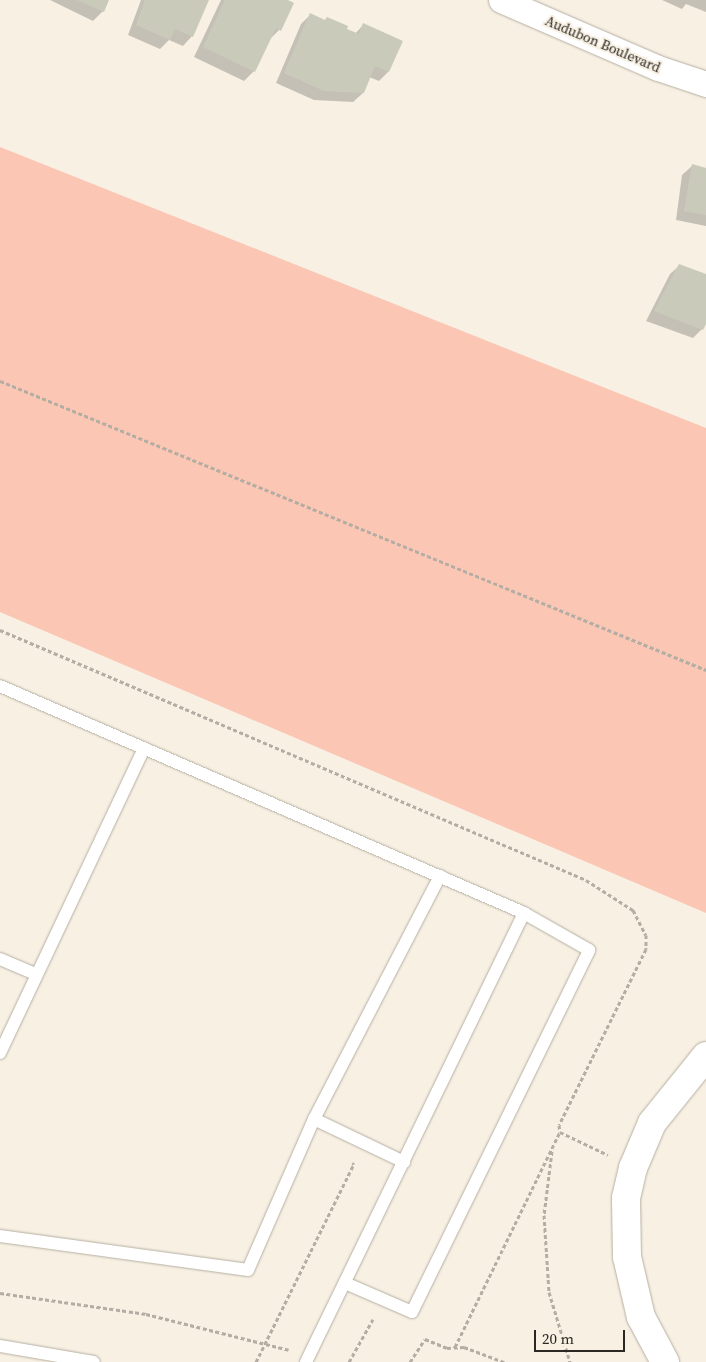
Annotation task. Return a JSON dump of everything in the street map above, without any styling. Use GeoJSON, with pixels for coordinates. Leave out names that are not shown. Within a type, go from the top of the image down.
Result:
{"type":"FeatureCollection","features":[{"type":"Feature","properties":{"kind":"street","name":"Audubon Boulevard"},"geometry":{"type":"LineString","coordinates":[[501,0],[658,68],[706,84]]}},
{"type":"Feature","properties":{"kind":"street"},"geometry":{"type":"LineString","coordinates":[[665,1362],[641,1317],[627,1257],[626,1198],[633,1168],[652,1124],[706,1056]]}},
{"type":"Feature","properties":{"kind":"lane"},"geometry":{"type":"LineString","coordinates":[[0,686],[524,913],[589,950],[412,1312],[345,1283]]}},
{"type":"Feature","properties":{"kind":"lane"},"geometry":{"type":"LineString","coordinates":[[0,1053],[144,748]]}},
{"type":"Feature","properties":{"kind":"lane"},"geometry":{"type":"LineString","coordinates":[[0,1236],[248,1270],[314,1119],[440,876]]}},
{"type":"Feature","properties":{"kind":"lane"},"geometry":{"type":"LineString","coordinates":[[308,1359],[524,913]]}},
{"type":"Feature","properties":{"kind":"lane"},"geometry":{"type":"LineString","coordinates":[[0,959],[36,974]]}},
{"type":"Feature","properties":{"kind":"lane"},"geometry":{"type":"LineString","coordinates":[[314,1119],[404,1162]]}},
{"type":"Feature","properties":{"kind":"lane"},"geometry":{"type":"LineString","coordinates":[[0,1346],[94,1362]]}},
{"type":"Feature","properties":{"kind":"path"},"geometry":{"type":"LineString","coordinates":[[0,381],[706,670]]}},
{"type":"Feature","properties":{"kind":"path"},"geometry":{"type":"LineString","coordinates":[[455,1347],[560,1132],[633,1168]]}},
{"type":"Feature","properties":{"kind":"path"},"geometry":{"type":"LineString","coordinates":[[552,1148],[544,1215],[549,1292],[570,1362]]}},
{"type":"Feature","properties":{"kind":"path"},"geometry":{"type":"LineString","coordinates":[[256,1362],[354,1164],[346,1160]]}},
{"type":"Feature","properties":{"kind":"path"},"geometry":{"type":"LineString","coordinates":[[0,1294],[146,1314],[265,1344],[308,1359]]}},
{"type":"Feature","properties":{"kind":"path"},"geometry":{"type":"LineString","coordinates":[[349,1362],[383,1300]]}},
{"type":"Feature","properties":{"kind":"path"},"geometry":{"type":"LineString","coordinates":[[410,1362],[425,1339],[447,1348],[464,1347],[504,1362]]}},
{"type":"Feature","properties":{"kind":"shaded area"},"geometry":{"type":"Polygon","coordinates":[[[0,147],[706,428],[706,913],[0,612],[0,147]]]}},
{"type":"Feature","properties":{"kind":"building"},"geometry":{"type":"Polygon","coordinates":[[[77,0],[109,0],[104,12],[77,0]]]}},
{"type":"Feature","properties":{"kind":"building"},"geometry":{"type":"Polygon","coordinates":[[[145,0],[209,0],[193,37],[175,29],[170,40],[136,25],[145,0]]]}},
{"type":"Feature","properties":{"kind":"building"},"geometry":{"type":"Polygon","coordinates":[[[225,0],[288,0],[294,3],[281,31],[276,28],[255,72],[203,47],[225,0]]]}},
{"type":"Feature","properties":{"kind":"building"},"geometry":{"type":"Polygon","coordinates":[[[310,13],[325,20],[327,17],[348,26],[347,29],[359,34],[363,23],[403,41],[389,72],[375,66],[364,93],[324,91],[284,73],[310,13]]]}},
{"type":"Feature","properties":{"kind":"building"},"geometry":{"type":"Polygon","coordinates":[[[692,164],[706,168],[706,215],[684,211],[692,164]]]}},
{"type":"Feature","properties":{"kind":"building"},"geometry":{"type":"Polygon","coordinates":[[[679,264],[706,274],[706,324],[703,330],[654,311],[679,264]]]}}]}
